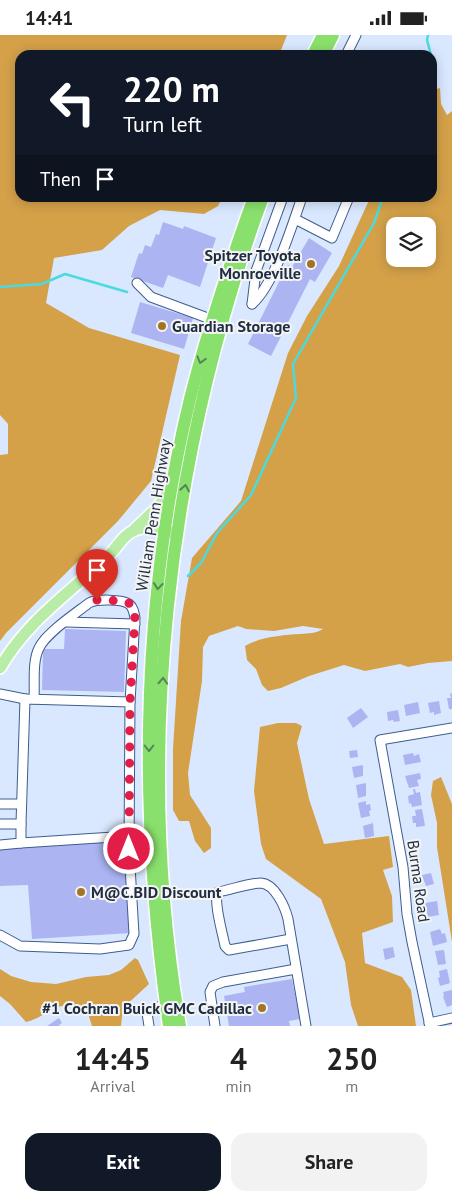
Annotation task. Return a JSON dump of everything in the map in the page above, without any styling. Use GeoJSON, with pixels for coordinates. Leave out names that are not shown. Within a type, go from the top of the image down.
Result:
{"type":"FeatureCollection","features":[{"type":"Feature","properties":{"kind":"highway"},"geometry":{"type":"LineString","coordinates":[[316,50],[323,35]]}},
{"type":"Feature","properties":{"kind":"highway"},"geometry":{"type":"LineString","coordinates":[[326,50],[333,35]]}},
{"type":"Feature","properties":{"kind":"highway","name":"William Penn Highway"},"geometry":{"type":"LineString","coordinates":[[180,1026],[167,939],[160,815],[164,661],[170,582],[169,534],[172,485],[190,400],[213,320],[252,202]]}},
{"type":"Feature","properties":{"kind":"highway","name":"William Penn Highway"},"geometry":{"type":"LineString","coordinates":[[169,1026],[154,891],[149,759],[153,640],[169,534],[211,362],[230,296],[261,202]]}},
{"type":"Feature","properties":{"kind":"main road"},"geometry":{"type":"LineString","coordinates":[[113,552],[120,541],[158,507],[172,485]]}},
{"type":"Feature","properties":{"kind":"main road"},"geometry":{"type":"LineString","coordinates":[[133,531],[144,528],[169,534]]}},
{"type":"Feature","properties":{"kind":"main road"},"geometry":{"type":"LineString","coordinates":[[0,668],[17,641],[37,619],[113,552],[140,536],[169,534]]}},
{"type":"Feature","properties":{"kind":"street"},"geometry":{"type":"LineString","coordinates":[[348,50],[356,35]]}},
{"type":"Feature","properties":{"kind":"street"},"geometry":{"type":"LineString","coordinates":[[281,202],[259,261],[254,281],[252,304],[261,297],[295,219],[300,202]]}},
{"type":"Feature","properties":{"kind":"street"},"geometry":{"type":"LineString","coordinates":[[295,219],[332,238],[347,202]]}},
{"type":"Feature","properties":{"kind":"street"},"geometry":{"type":"LineString","coordinates":[[259,261],[274,269]]}},
{"type":"Feature","properties":{"kind":"street"},"geometry":{"type":"LineString","coordinates":[[137,283],[151,297],[213,320]]}},
{"type":"Feature","properties":{"kind":"street"},"geometry":{"type":"LineString","coordinates":[[0,935],[20,946],[100,949],[128,945],[134,934],[129,836],[130,702],[135,624],[134,611],[131,604],[123,601],[97,600],[90,603],[48,637],[40,647],[36,658],[29,699],[21,804],[21,843]]}},
{"type":"Feature","properties":{"kind":"street"},"geometry":{"type":"LineString","coordinates":[[66,622],[135,624]]}},
{"type":"Feature","properties":{"kind":"street"},"geometry":{"type":"LineString","coordinates":[[0,693],[29,699],[130,702]]}},
{"type":"Feature","properties":{"kind":"street","name":"Burma Road"},"geometry":{"type":"LineString","coordinates":[[429,1024],[407,914],[403,867],[380,740],[452,728]]}},
{"type":"Feature","properties":{"kind":"street"},"geometry":{"type":"LineString","coordinates":[[0,804],[21,804]]}},
{"type":"Feature","properties":{"kind":"street"},"geometry":{"type":"LineString","coordinates":[[0,824],[21,824]]}},
{"type":"Feature","properties":{"kind":"street"},"geometry":{"type":"LineString","coordinates":[[0,845],[129,836]]}},
{"type":"Feature","properties":{"kind":"street"},"geometry":{"type":"LineString","coordinates":[[291,939],[229,950],[225,946],[216,896],[218,892],[260,883],[268,885],[283,903],[288,919],[306,1026]]}},
{"type":"Feature","properties":{"kind":"street"},"geometry":{"type":"LineString","coordinates":[[215,1026],[210,992],[213,986],[223,982],[296,969]]}},
{"type":"Feature","properties":{"kind":"street"},"geometry":{"type":"LineString","coordinates":[[150,1026],[147,1013],[166,1003]]}},
{"type":"Feature","properties":{"kind":"street"},"geometry":{"type":"LineString","coordinates":[[429,1024],[452,1018]]}},
{"type":"Feature","properties":{"kind":"shaded area"},"geometry":{"type":"Polygon","coordinates":[[[0,35],[287,35],[281,50],[15,50],[15,202],[220,202],[218,206],[204,214],[160,210],[129,226],[102,250],[54,258],[46,303],[89,328],[180,355],[151,481],[118,521],[0,641],[0,455],[8,454],[8,424],[0,415],[0,35]]]}},
{"type":"Feature","properties":{"kind":"shaded area"},"geometry":{"type":"Polygon","coordinates":[[[440,88],[441,104],[447,115],[452,111],[452,661],[408,667],[400,664],[365,671],[344,665],[268,691],[262,685],[256,669],[247,660],[245,646],[265,639],[312,633],[323,629],[303,626],[274,631],[246,629],[238,626],[209,636],[203,647],[202,681],[188,773],[190,795],[211,828],[211,848],[204,853],[195,841],[189,821],[179,821],[173,810],[173,749],[181,621],[192,558],[241,501],[288,353],[307,316],[339,266],[368,202],[437,202],[437,89],[440,88]]]}},
{"type":"Feature","properties":{"kind":"shaded area"},"geometry":{"type":"Polygon","coordinates":[[[278,723],[296,723],[302,726],[297,743],[309,799],[324,844],[389,836],[393,867],[383,870],[392,896],[393,922],[362,933],[365,963],[402,977],[411,990],[416,1026],[358,1026],[351,1005],[345,962],[321,899],[266,859],[261,844],[254,791],[260,727],[278,723]]]}},
{"type":"Feature","properties":{"kind":"shaded area"},"geometry":{"type":"Polygon","coordinates":[[[441,777],[452,804],[452,942],[437,847],[437,823],[431,795],[433,781],[441,777]]]}},
{"type":"Feature","properties":{"kind":"shaded area"},"geometry":{"type":"Polygon","coordinates":[[[135,958],[138,960],[149,984],[123,1008],[121,1026],[92,1026],[86,1007],[74,1005],[58,1007],[26,1022],[0,996],[0,969],[11,976],[31,982],[56,984],[86,977],[109,975],[121,970],[135,958]]]}},
{"type":"Feature","properties":{"kind":"building"},"geometry":{"type":"Polygon","coordinates":[[[163,222],[183,229],[184,226],[216,238],[200,287],[168,275],[163,288],[131,277],[139,253],[142,254],[145,245],[151,247],[156,234],[159,235],[163,222]]]}},
{"type":"Feature","properties":{"kind":"building"},"geometry":{"type":"Polygon","coordinates":[[[309,238],[332,253],[315,282],[310,279],[271,356],[248,344],[288,265],[292,267],[309,238]]]}},
{"type":"Feature","properties":{"kind":"building","name":"Guardian Storage"},"geometry":{"type":"Polygon","coordinates":[[[140,302],[193,318],[184,349],[131,333],[140,302]]]}},
{"type":"Feature","properties":{"kind":"building"},"geometry":{"type":"Polygon","coordinates":[[[65,629],[126,631],[124,692],[42,690],[43,649],[64,649],[65,629]]]}},
{"type":"Feature","properties":{"kind":"building"},"geometry":{"type":"Polygon","coordinates":[[[452,693],[452,709],[449,709],[447,698],[451,698],[450,694],[452,693]]]}},
{"type":"Feature","properties":{"kind":"building"},"geometry":{"type":"Polygon","coordinates":[[[439,701],[441,713],[434,715],[434,712],[430,713],[428,703],[439,701]]]}},
{"type":"Feature","properties":{"kind":"building"},"geometry":{"type":"Polygon","coordinates":[[[418,702],[420,713],[406,716],[404,705],[418,702]]]}},
{"type":"Feature","properties":{"kind":"building"},"geometry":{"type":"Polygon","coordinates":[[[361,708],[368,717],[353,728],[347,718],[361,708]]]}},
{"type":"Feature","properties":{"kind":"building"},"geometry":{"type":"Polygon","coordinates":[[[398,710],[400,721],[388,721],[387,712],[398,710]]]}},
{"type":"Feature","properties":{"kind":"building"},"geometry":{"type":"Polygon","coordinates":[[[357,750],[358,757],[350,758],[349,751],[357,750]]]}},
{"type":"Feature","properties":{"kind":"building"},"geometry":{"type":"Polygon","coordinates":[[[413,753],[414,756],[419,754],[421,762],[405,765],[403,755],[413,753]]]}},
{"type":"Feature","properties":{"kind":"building"},"geometry":{"type":"Polygon","coordinates":[[[363,765],[363,776],[354,778],[352,767],[363,765]]]}},
{"type":"Feature","properties":{"kind":"building"},"geometry":{"type":"Polygon","coordinates":[[[420,773],[421,779],[417,780],[419,786],[409,788],[405,776],[420,773]]]}},
{"type":"Feature","properties":{"kind":"building"},"geometry":{"type":"Polygon","coordinates":[[[366,783],[366,796],[358,798],[356,785],[366,783]]]}},
{"type":"Feature","properties":{"kind":"building"},"geometry":{"type":"Polygon","coordinates":[[[413,789],[415,789],[416,793],[420,792],[422,805],[412,807],[411,803],[409,804],[408,796],[414,794],[413,789]]]}},
{"type":"Feature","properties":{"kind":"building"},"geometry":{"type":"Polygon","coordinates":[[[366,801],[366,805],[370,804],[370,816],[361,818],[358,803],[366,801]]]}},
{"type":"Feature","properties":{"kind":"building"},"geometry":{"type":"Polygon","coordinates":[[[422,809],[425,826],[416,827],[412,816],[416,816],[415,810],[422,809]]]}},
{"type":"Feature","properties":{"kind":"building"},"geometry":{"type":"Polygon","coordinates":[[[373,823],[374,836],[365,838],[363,826],[373,823]]]}},
{"type":"Feature","properties":{"kind":"building"},"geometry":{"type":"Polygon","coordinates":[[[125,840],[131,933],[32,939],[28,885],[0,886],[0,848],[125,840]]]}},
{"type":"Feature","properties":{"kind":"building"},"geometry":{"type":"Polygon","coordinates":[[[431,873],[434,884],[426,886],[422,875],[431,873]]]}},
{"type":"Feature","properties":{"kind":"building"},"geometry":{"type":"Polygon","coordinates":[[[437,901],[439,915],[428,917],[425,903],[437,901]]]}},
{"type":"Feature","properties":{"kind":"building"},"geometry":{"type":"Polygon","coordinates":[[[440,929],[442,934],[445,933],[447,942],[433,946],[430,932],[440,929]]]}},
{"type":"Feature","properties":{"kind":"building"},"geometry":{"type":"Polygon","coordinates":[[[393,947],[395,957],[385,960],[383,949],[393,947]]]}},
{"type":"Feature","properties":{"kind":"building"},"geometry":{"type":"Polygon","coordinates":[[[444,950],[446,964],[438,965],[435,951],[444,950]]]}},
{"type":"Feature","properties":{"kind":"building"},"geometry":{"type":"Polygon","coordinates":[[[447,969],[450,983],[440,986],[439,971],[447,969]]]}},
{"type":"Feature","properties":{"kind":"building","name":"#1 Cochran Buick GMC Cadillac"},"geometry":{"type":"Polygon","coordinates":[[[292,979],[300,1019],[289,1021],[290,1026],[229,1026],[224,996],[245,992],[244,987],[292,979]]]}},
{"type":"Feature","properties":{"kind":"building"},"geometry":{"type":"Polygon","coordinates":[[[452,990],[452,1005],[447,1007],[443,992],[452,990]]]}},
{"type":"Feature","properties":{"kind":"building"},"geometry":{"type":"Polygon","coordinates":[[[59,1018],[62,1023],[60,1026],[47,1026],[59,1018]]]}},
{"type":"Feature","properties":{"kind":"waterway"},"geometry":{"type":"LineString","coordinates":[[428,35],[427,40],[430,50]]}},
{"type":"Feature","properties":{"kind":"waterway"},"geometry":{"type":"LineString","coordinates":[[188,576],[201,563],[217,533],[251,495],[296,398],[293,364],[374,223],[381,202]]}},
{"type":"Feature","properties":{"kind":"waterway"},"geometry":{"type":"LineString","coordinates":[[0,287],[42,284],[65,274],[127,292]]}},
{"type":"Feature","properties":{"kind":"place","name":"Spitzer Toyota Monroeville"},"geometry":{"type":"Point","coordinates":[311,264]}},
{"type":"Feature","properties":{"kind":"place","name":"Guardian Storage"},"geometry":{"type":"Point","coordinates":[162,326]}},
{"type":"Feature","properties":{"kind":"place","name":"M@C.BID Discount"},"geometry":{"type":"Point","coordinates":[81,892]}},
{"type":"Feature","properties":{"kind":"place","name":"#1 Cochran Buick GMC Cadillac"},"geometry":{"type":"Point","coordinates":[262,1008]}},
{"type":"Feature","properties":{"kind":"route"},"geometry":{"type":"LineString","coordinates":[[97,600],[123,601],[131,604],[135,618],[130,702],[129,849]]}}]}
